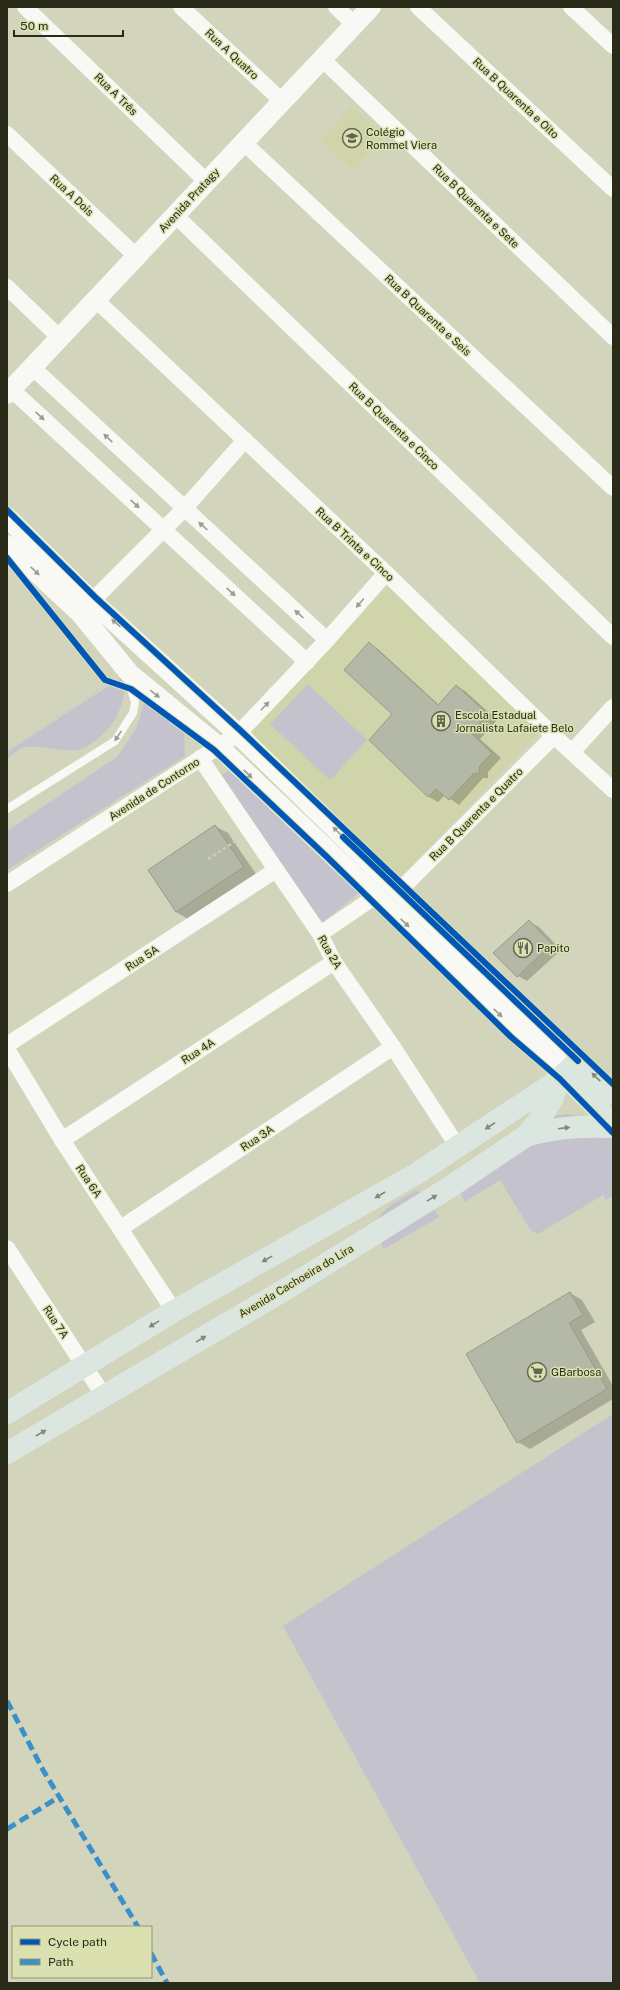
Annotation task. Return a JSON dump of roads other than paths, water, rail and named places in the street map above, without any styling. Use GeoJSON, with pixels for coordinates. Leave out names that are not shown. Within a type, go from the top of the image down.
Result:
{"type":"FeatureCollection","features":[{"type":"Feature","properties":{"kind":"main road"},"geometry":{"type":"LineString","coordinates":[[566,1072],[613,1094]]}},
{"type":"Feature","properties":{"kind":"main road"},"geometry":{"type":"LineString","coordinates":[[7,1413],[174,1311],[382,1194],[458,1147],[518,1107],[566,1072]]}},
{"type":"Feature","properties":{"kind":"main road"},"geometry":{"type":"LineString","coordinates":[[566,1072],[613,1126]]}},
{"type":"Feature","properties":{"kind":"main road","name":"Avenida Cachoeira do Lira"},"geometry":{"type":"LineString","coordinates":[[7,1452],[286,1289],[450,1187],[528,1134],[553,1098],[566,1072]]}},
{"type":"Feature","properties":{"kind":"main road"},"geometry":{"type":"LineString","coordinates":[[518,1107],[531,1112],[532,1126],[528,1134]]}},
{"type":"Feature","properties":{"kind":"main road"},"geometry":{"type":"LineString","coordinates":[[528,1134],[579,1126],[613,1126]]}},
{"type":"Feature","properties":{"kind":"street","name":"Rua A Três"},"geometry":{"type":"LineString","coordinates":[[25,7],[207,182]]}},
{"type":"Feature","properties":{"kind":"street","name":"Rua A Quatro"},"geometry":{"type":"LineString","coordinates":[[181,7],[282,102]]}},
{"type":"Feature","properties":{"kind":"street"},"geometry":{"type":"LineString","coordinates":[[336,7],[355,25]]}},
{"type":"Feature","properties":{"kind":"street","name":"Avenida Pratagy"},"geometry":{"type":"LineString","coordinates":[[9,392],[243,142],[372,7]]}},
{"type":"Feature","properties":{"kind":"street","name":"Rua B Quarenta e Oito"},"geometry":{"type":"LineString","coordinates":[[418,7],[613,189]]}},
{"type":"Feature","properties":{"kind":"street"},"geometry":{"type":"LineString","coordinates":[[570,7],[613,46]]}},
{"type":"Feature","properties":{"kind":"street","name":"Rua B Quarenta e Sete"},"geometry":{"type":"LineString","coordinates":[[322,59],[613,337]]}},
{"type":"Feature","properties":{"kind":"street","name":"Rua A Dois"},"geometry":{"type":"LineString","coordinates":[[7,134],[136,256]]}},
{"type":"Feature","properties":{"kind":"street","name":"Rua B Quarenta e Seis"},"geometry":{"type":"LineString","coordinates":[[243,142],[613,488]]}},
{"type":"Feature","properties":{"kind":"street","name":"Rua B Quarenta e Cinco"},"geometry":{"type":"LineString","coordinates":[[175,215],[613,637]]}},
{"type":"Feature","properties":{"kind":"street"},"geometry":{"type":"LineString","coordinates":[[7,287],[60,338]]}},
{"type":"Feature","properties":{"kind":"street","name":"Rua B Trinta e Cinco"},"geometry":{"type":"LineString","coordinates":[[96,300],[386,573],[554,736],[613,790]]}},
{"type":"Feature","properties":{"kind":"street"},"geometry":{"type":"LineString","coordinates":[[32,367],[327,640]]}},
{"type":"Feature","properties":{"kind":"street"},"geometry":{"type":"LineString","coordinates":[[9,392],[163,529],[306,662]]}},
{"type":"Feature","properties":{"kind":"street"},"geometry":{"type":"LineString","coordinates":[[86,607],[184,508],[245,440]]}},
{"type":"Feature","properties":{"kind":"street"},"geometry":{"type":"LineString","coordinates":[[7,516],[86,607],[124,681],[219,747],[376,896],[566,1072]]}},
{"type":"Feature","properties":{"kind":"street"},"geometry":{"type":"LineString","coordinates":[[7,544],[86,607],[238,734],[399,891],[566,1072]]}},
{"type":"Feature","properties":{"kind":"street","name":"Avenida de Contorno"},"geometry":{"type":"LineString","coordinates":[[8,883],[238,734],[327,640],[386,573]]}},
{"type":"Feature","properties":{"kind":"street"},"geometry":{"type":"LineString","coordinates":[[572,752],[613,707]]}},
{"type":"Feature","properties":{"kind":"street","name":"Rua B Quarenta e Quatro"},"geometry":{"type":"LineString","coordinates":[[399,891],[554,736]]}},
{"type":"Feature","properties":{"kind":"street","name":"Rua 2A"},"geometry":{"type":"LineString","coordinates":[[200,758],[221,791],[251,831],[320,934],[334,962],[393,1047],[458,1147]]}},
{"type":"Feature","properties":{"kind":"street","name":"Rua 5A"},"geometry":{"type":"LineString","coordinates":[[7,1045],[276,870]]}},
{"type":"Feature","properties":{"kind":"street"},"geometry":{"type":"LineString","coordinates":[[320,934],[376,896]]}},
{"type":"Feature","properties":{"kind":"street","name":"Rua 4A"},"geometry":{"type":"LineString","coordinates":[[62,1140],[334,962]]}},
{"type":"Feature","properties":{"kind":"street","name":"Rua 3A"},"geometry":{"type":"LineString","coordinates":[[121,1228],[393,1047]]}},
{"type":"Feature","properties":{"kind":"street","name":"Rua 6A"},"geometry":{"type":"LineString","coordinates":[[7,1049],[62,1140],[174,1311]]}},
{"type":"Feature","properties":{"kind":"street","name":"Rua 7A"},"geometry":{"type":"LineString","coordinates":[[7,1248],[104,1396]]}},
{"type":"Feature","properties":{"kind":"lane"},"geometry":{"type":"LineString","coordinates":[[7,809],[115,741],[133,713],[135,702],[124,681]]}},
{"type":"Feature","properties":{"kind":"place","name":"Colégio Rommel Viera"},"geometry":{"type":"Point","coordinates":[352,138]}},
{"type":"Feature","properties":{"kind":"place","name":"Escola Estadual Jornalista Lafaiete Belo"},"geometry":{"type":"Point","coordinates":[441,721]}},
{"type":"Feature","properties":{"kind":"place","name":"Papito"},"geometry":{"type":"Point","coordinates":[523,948]}},
{"type":"Feature","properties":{"kind":"place","name":"GBarbosa"},"geometry":{"type":"Point","coordinates":[537,1372]}}]}
